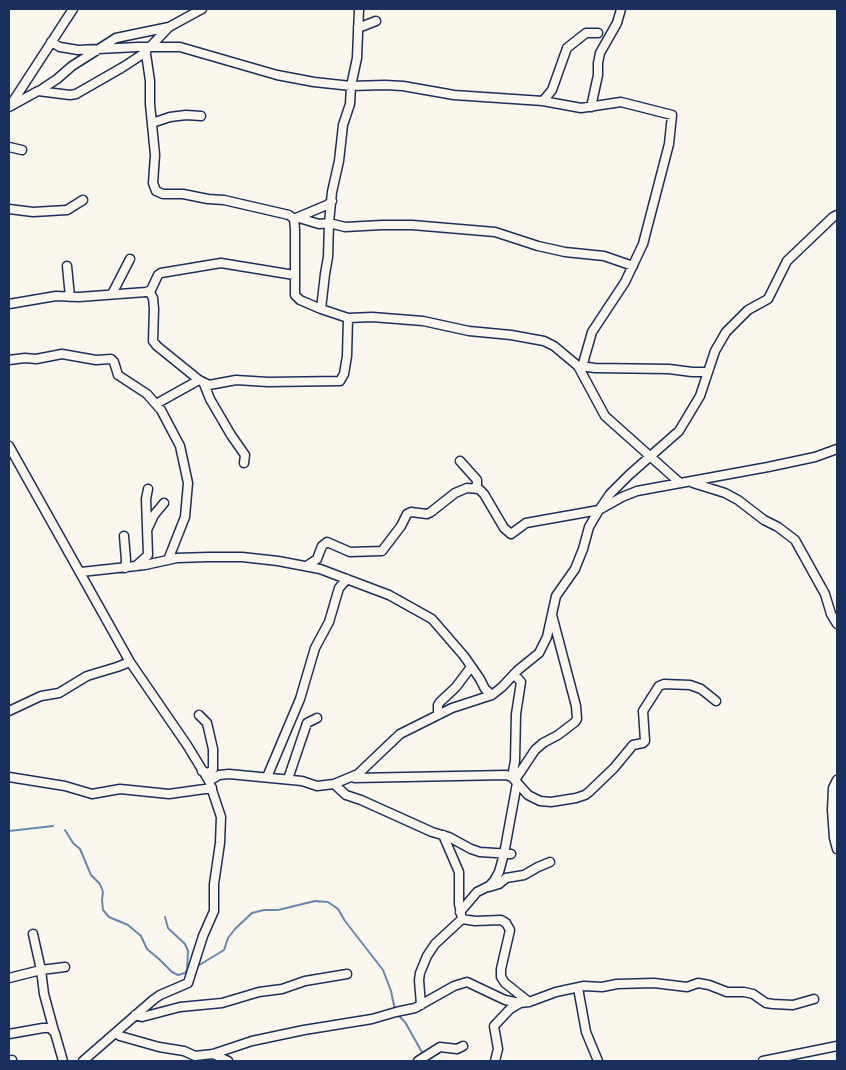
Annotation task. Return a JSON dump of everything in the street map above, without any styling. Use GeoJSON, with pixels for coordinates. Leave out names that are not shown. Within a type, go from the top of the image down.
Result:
{"type":"FeatureCollection","features":[{"type":"Feature","properties":{"kind":"street"},"geometry":{"type":"LineString","coordinates":[[9,107],[73,9]]}},
{"type":"Feature","properties":{"kind":"street"},"geometry":{"type":"LineString","coordinates":[[38,91],[74,95],[123,67],[169,27],[202,9]]}},
{"type":"Feature","properties":{"kind":"street"},"geometry":{"type":"LineString","coordinates":[[321,309],[328,257],[332,201],[343,125],[350,104],[351,86],[357,58],[359,9]]}},
{"type":"Feature","properties":{"kind":"street"},"geometry":{"type":"LineString","coordinates":[[591,107],[598,75],[600,53],[616,23],[621,9]]}},
{"type":"Feature","properties":{"kind":"street"},"geometry":{"type":"LineString","coordinates":[[358,28],[376,21]]}},
{"type":"Feature","properties":{"kind":"street"},"geometry":{"type":"LineString","coordinates":[[9,107],[57,79],[72,66],[120,36],[169,27]]}},
{"type":"Feature","properties":{"kind":"street"},"geometry":{"type":"LineString","coordinates":[[543,101],[552,90],[567,48],[586,33],[598,33]]}},
{"type":"Feature","properties":{"kind":"street"},"geometry":{"type":"LineString","coordinates":[[51,42],[69,50],[180,47],[277,75],[314,82],[351,86],[385,85],[454,95],[543,101],[573,108],[621,102],[672,115],[668,144],[643,244],[616,298],[592,332],[580,366]]}},
{"type":"Feature","properties":{"kind":"street"},"geometry":{"type":"LineString","coordinates":[[147,48],[155,155],[153,183],[157,192],[230,201],[282,212],[294,219],[299,218],[319,224],[329,223],[345,227],[412,225],[494,232],[538,246],[565,252],[604,256],[633,266]]}},
{"type":"Feature","properties":{"kind":"street"},"geometry":{"type":"LineString","coordinates":[[152,123],[186,115],[201,116]]}},
{"type":"Feature","properties":{"kind":"street"},"geometry":{"type":"LineString","coordinates":[[9,147],[22,150]]}},
{"type":"Feature","properties":{"kind":"street"},"geometry":{"type":"LineString","coordinates":[[9,209],[33,212],[67,210],[83,200]]}},
{"type":"Feature","properties":{"kind":"street"},"geometry":{"type":"LineString","coordinates":[[294,219],[332,201]]}},
{"type":"Feature","properties":{"kind":"street"},"geometry":{"type":"LineString","coordinates":[[213,769],[228,774],[254,778],[267,777],[302,781],[317,786],[334,784],[358,774],[400,734],[452,708],[492,695],[538,653],[547,637],[556,596],[574,569],[583,549],[589,527],[610,494],[679,431],[700,396],[707,372],[720,341],[733,323],[748,310],[768,299],[787,261],[832,217],[837,215]]}},
{"type":"Feature","properties":{"kind":"street"},"geometry":{"type":"LineString","coordinates":[[294,219],[294,292],[296,298],[348,318],[372,317],[422,321],[469,331],[512,335],[544,341],[560,350],[580,366],[598,406],[605,416],[680,483]]}},
{"type":"Feature","properties":{"kind":"street"},"geometry":{"type":"LineString","coordinates":[[112,294],[130,259]]}},
{"type":"Feature","properties":{"kind":"street"},"geometry":{"type":"LineString","coordinates":[[9,304],[56,296],[140,293],[149,291],[161,273],[221,263],[294,275]]}},
{"type":"Feature","properties":{"kind":"street"},"geometry":{"type":"LineString","coordinates":[[67,266],[70,297]]}},
{"type":"Feature","properties":{"kind":"street"},"geometry":{"type":"LineString","coordinates":[[149,291],[153,298],[154,309],[153,341],[202,382],[231,435],[245,454],[244,463]]}},
{"type":"Feature","properties":{"kind":"street"},"geometry":{"type":"LineString","coordinates":[[156,404],[202,382],[214,384],[236,380],[268,382],[340,381],[344,374],[348,318]]}},
{"type":"Feature","properties":{"kind":"street"},"geometry":{"type":"LineString","coordinates":[[9,360],[62,354],[96,360],[111,359],[114,362],[118,375],[147,394],[156,404],[165,416],[180,446],[188,483],[185,517],[168,560]]}},
{"type":"Feature","properties":{"kind":"street"},"geometry":{"type":"LineString","coordinates":[[580,366],[707,372]]}},
{"type":"Feature","properties":{"kind":"street"},"geometry":{"type":"LineString","coordinates":[[9,446],[35,496],[81,572],[130,662],[210,785],[221,818],[220,843],[214,884],[214,911],[188,983],[160,995],[83,1061]]}},
{"type":"Feature","properties":{"kind":"street"},"geometry":{"type":"LineString","coordinates":[[308,565],[316,559],[322,546],[327,542],[350,552],[382,551],[401,526],[407,514],[411,512],[431,512],[461,490],[475,488],[484,494],[504,528],[511,534],[526,524],[599,510],[637,491],[768,467],[837,449]]}},
{"type":"Feature","properties":{"kind":"street"},"geometry":{"type":"LineString","coordinates":[[460,461],[477,480],[475,488]]}},
{"type":"Feature","properties":{"kind":"street"},"geometry":{"type":"LineString","coordinates":[[690,482],[724,493],[738,500],[795,540],[825,594],[831,614],[837,624]]}},
{"type":"Feature","properties":{"kind":"street"},"geometry":{"type":"LineString","coordinates":[[136,566],[148,555],[146,499],[148,489]]}},
{"type":"Feature","properties":{"kind":"street"},"geometry":{"type":"LineString","coordinates":[[148,528],[164,503]]}},
{"type":"Feature","properties":{"kind":"street"},"geometry":{"type":"LineString","coordinates":[[124,536],[125,568]]}},
{"type":"Feature","properties":{"kind":"street"},"geometry":{"type":"LineString","coordinates":[[81,572],[125,568],[168,560],[208,556],[242,557],[308,565],[389,595],[432,619],[464,656],[485,689],[492,695]]}},
{"type":"Feature","properties":{"kind":"street"},"geometry":{"type":"LineString","coordinates":[[267,777],[300,698],[315,648],[329,622],[339,588],[347,579]]}},
{"type":"Feature","properties":{"kind":"street"},"geometry":{"type":"LineString","coordinates":[[515,780],[535,750],[558,735],[577,719],[576,706],[552,613]]}},
{"type":"Feature","properties":{"kind":"street"},"geometry":{"type":"LineString","coordinates":[[9,711],[41,696],[59,693],[87,676],[130,662]]}},
{"type":"Feature","properties":{"kind":"street"},"geometry":{"type":"LineString","coordinates":[[438,715],[438,705],[440,702],[456,687],[471,667]]}},
{"type":"Feature","properties":{"kind":"street"},"geometry":{"type":"LineString","coordinates":[[421,1005],[418,988],[420,973],[427,956],[435,944],[461,915],[477,892],[489,886],[497,876],[507,854],[515,780],[516,714],[521,682],[514,674]]}},
{"type":"Feature","properties":{"kind":"street"},"geometry":{"type":"LineString","coordinates":[[351,778],[506,775],[515,780],[528,796],[546,802],[585,795],[614,768],[633,745],[646,742],[643,711],[659,686],[664,684],[690,685],[701,689],[716,701]]}},
{"type":"Feature","properties":{"kind":"street"},"geometry":{"type":"LineString","coordinates":[[199,716],[207,723],[213,749],[213,769],[209,773],[202,771]]}},
{"type":"Feature","properties":{"kind":"street"},"geometry":{"type":"LineString","coordinates":[[288,779],[307,723],[317,718]]}},
{"type":"Feature","properties":{"kind":"street"},"geometry":{"type":"LineString","coordinates":[[9,777],[65,786],[92,794],[120,790],[169,794],[210,785],[219,775],[228,774]]}},
{"type":"Feature","properties":{"kind":"street"},"geometry":{"type":"LineString","coordinates":[[837,780],[833,788],[832,810],[834,838],[837,849]]}},
{"type":"Feature","properties":{"kind":"street"},"geometry":{"type":"LineString","coordinates":[[334,784],[346,795],[443,835],[471,849],[480,852],[507,854]]}},
{"type":"Feature","properties":{"kind":"street"},"geometry":{"type":"LineString","coordinates":[[443,835],[459,872],[461,915]]}},
{"type":"Feature","properties":{"kind":"street"},"geometry":{"type":"LineString","coordinates":[[484,888],[499,884],[507,878],[524,875],[550,862]]}},
{"type":"Feature","properties":{"kind":"street"},"geometry":{"type":"LineString","coordinates":[[461,915],[475,922],[501,920],[506,923],[510,930],[500,969],[501,977],[529,1002]]}},
{"type":"Feature","properties":{"kind":"street"},"geometry":{"type":"LineString","coordinates":[[33,934],[42,970],[44,994],[62,1061]]}},
{"type":"Feature","properties":{"kind":"street"},"geometry":{"type":"LineString","coordinates":[[9,978],[65,967]]}},
{"type":"Feature","properties":{"kind":"street"},"geometry":{"type":"LineString","coordinates":[[135,1015],[142,1017],[180,1007],[222,1003],[259,992],[282,989],[305,981],[347,974]]}},
{"type":"Feature","properties":{"kind":"street"},"geometry":{"type":"LineString","coordinates":[[116,1033],[120,1036],[159,1047],[184,1051],[194,1059],[252,1041],[372,1019],[415,1008],[454,986],[467,982],[505,1000],[520,1002],[529,1002],[556,992],[584,986],[602,987],[617,984],[654,983],[687,987],[698,983],[727,992],[753,994],[766,1003],[773,1004],[793,1005],[814,999]]}},
{"type":"Feature","properties":{"kind":"street"},"geometry":{"type":"LineString","coordinates":[[578,988],[586,1032],[598,1061]]}},
{"type":"Feature","properties":{"kind":"street"},"geometry":{"type":"LineString","coordinates":[[495,1061],[498,1049],[494,1026],[510,1009],[520,1002]]}},
{"type":"Feature","properties":{"kind":"street"},"geometry":{"type":"LineString","coordinates":[[9,1034],[43,1028],[54,1031]]}},
{"type":"Feature","properties":{"kind":"street"},"geometry":{"type":"LineString","coordinates":[[418,1061],[440,1047],[457,1050],[463,1046]]}},
{"type":"Feature","properties":{"kind":"street"},"geometry":{"type":"LineString","coordinates":[[763,1061],[837,1046]]}},
{"type":"Feature","properties":{"kind":"street"},"geometry":{"type":"LineString","coordinates":[[213,1054],[228,1061]]}},
{"type":"Feature","properties":{"kind":"waterway"},"geometry":{"type":"LineString","coordinates":[[9,831],[53,826]]}},
{"type":"Feature","properties":{"kind":"waterway"},"geometry":{"type":"LineString","coordinates":[[65,830],[73,843],[80,849],[91,875],[100,884],[103,892],[103,910],[109,917],[128,925],[141,936],[147,949],[172,972],[178,975],[185,973],[187,970],[188,951],[185,944],[168,928],[165,917]]}},
{"type":"Feature","properties":{"kind":"waterway"},"geometry":{"type":"LineString","coordinates":[[196,967],[224,950],[228,938],[252,913],[264,910],[278,910],[315,901],[328,902],[338,909],[383,970],[391,991],[395,1010]]}},
{"type":"Feature","properties":{"kind":"waterway"},"geometry":{"type":"LineString","coordinates":[[397,1014],[405,1022],[423,1054]]}}]}
